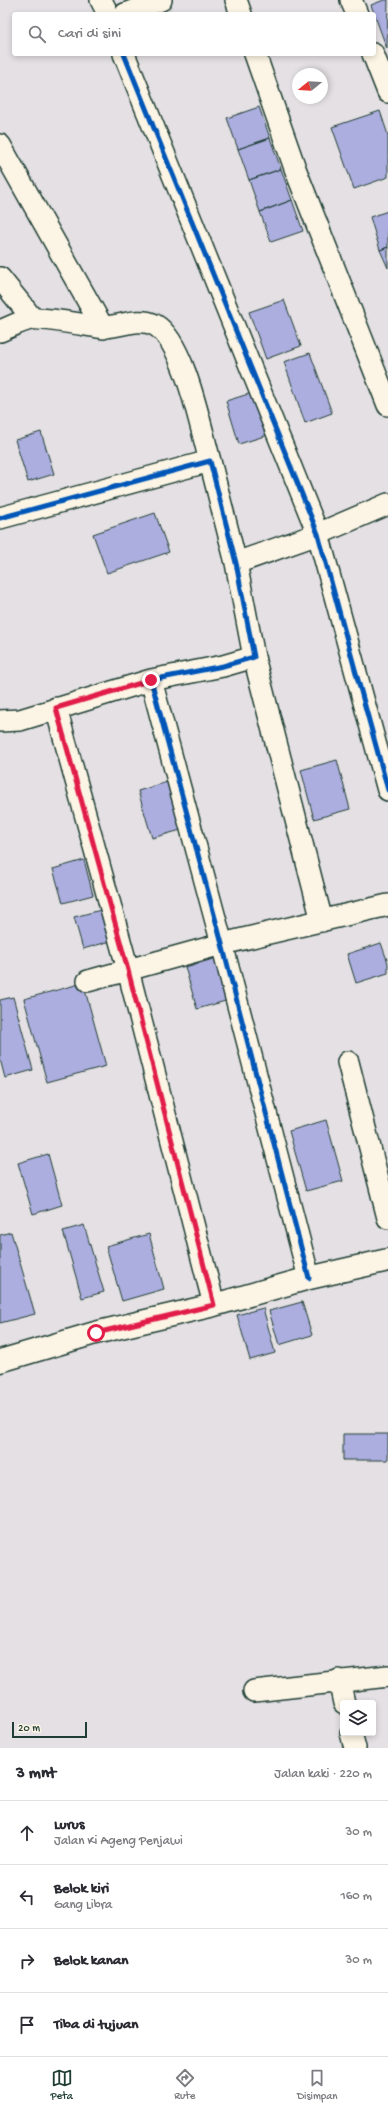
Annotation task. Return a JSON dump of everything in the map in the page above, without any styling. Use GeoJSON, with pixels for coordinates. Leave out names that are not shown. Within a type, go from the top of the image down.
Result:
{"type":"FeatureCollection","features":[{"type":"Feature","properties":{"kind":"main road"},"geometry":{"type":"LineString","coordinates":[[0,1361],[96,1333],[214,1305],[309,1278],[388,1260]]}},
{"type":"Feature","properties":{"kind":"street"},"geometry":{"type":"LineString","coordinates":[[101,0],[107,12]]}},
{"type":"Feature","properties":{"kind":"street"},"geometry":{"type":"LineString","coordinates":[[130,12],[161,0]]}},
{"type":"Feature","properties":{"kind":"street"},"geometry":{"type":"LineString","coordinates":[[236,0],[240,12]]}},
{"type":"Feature","properties":{"kind":"street"},"geometry":{"type":"LineString","coordinates":[[351,0],[356,12]]}},
{"type":"Feature","properties":{"kind":"street"},"geometry":{"type":"LineString","coordinates":[[125,56],[318,534],[388,790]]}},
{"type":"Feature","properties":{"kind":"street"},"geometry":{"type":"LineString","coordinates":[[256,56],[296,171],[388,405]]}},
{"type":"Feature","properties":{"kind":"street"},"geometry":{"type":"LineString","coordinates":[[374,56],[388,92]]}},
{"type":"Feature","properties":{"kind":"street"},"geometry":{"type":"LineString","coordinates":[[0,145],[103,328]]}},
{"type":"Feature","properties":{"kind":"street"},"geometry":{"type":"LineString","coordinates":[[0,278],[32,318]]}},
{"type":"Feature","properties":{"kind":"street"},"geometry":{"type":"LineString","coordinates":[[0,331],[32,318],[103,328],[132,322],[154,324],[168,336],[187,378],[210,461],[236,563],[254,657],[322,921]]}},
{"type":"Feature","properties":{"kind":"street"},"geometry":{"type":"LineString","coordinates":[[0,518],[210,461]]}},
{"type":"Feature","properties":{"kind":"street"},"geometry":{"type":"LineString","coordinates":[[236,563],[318,534],[388,504]]}},
{"type":"Feature","properties":{"kind":"street"},"geometry":{"type":"LineString","coordinates":[[0,721],[20,720],[151,680],[224,666],[254,657]]}},
{"type":"Feature","properties":{"kind":"street"},"geometry":{"type":"LineString","coordinates":[[151,680],[222,944],[309,1278]]}},
{"type":"Feature","properties":{"kind":"street"},"geometry":{"type":"LineString","coordinates":[[56,708],[128,970],[214,1305]]}},
{"type":"Feature","properties":{"kind":"street"},"geometry":{"type":"LineString","coordinates":[[88,981],[222,944],[388,905]]}},
{"type":"Feature","properties":{"kind":"street"},"geometry":{"type":"LineString","coordinates":[[348,1062],[388,1218]]}},
{"type":"Feature","properties":{"kind":"street"},"geometry":{"type":"LineString","coordinates":[[254,1691],[339,1680],[388,1676]]}},
{"type":"Feature","properties":{"kind":"street"},"geometry":{"type":"LineString","coordinates":[[339,1680],[343,1700]]}},
{"type":"Feature","properties":{"kind":"street"},"geometry":{"type":"LineString","coordinates":[[353,1736],[355,1748]]}},
{"type":"Feature","properties":{"kind":"building"},"geometry":{"type":"Polygon","coordinates":[[[388,0],[387,49],[376,19],[376,12],[374,12],[371,5],[388,0]]]}},
{"type":"Feature","properties":{"kind":"building"},"geometry":{"type":"Polygon","coordinates":[[[259,107],[270,138],[238,149],[227,118],[259,107]]]}},
{"type":"Feature","properties":{"kind":"building"},"geometry":{"type":"Polygon","coordinates":[[[380,111],[388,135],[388,177],[354,189],[332,127],[380,111]]]}},
{"type":"Feature","properties":{"kind":"building"},"geometry":{"type":"Polygon","coordinates":[[[270,138],[281,169],[249,180],[238,149],[270,138]]]}},
{"type":"Feature","properties":{"kind":"building"},"geometry":{"type":"Polygon","coordinates":[[[281,169],[292,200],[260,212],[249,180],[281,169]]]}},
{"type":"Feature","properties":{"kind":"building"},"geometry":{"type":"Polygon","coordinates":[[[292,200],[303,231],[271,242],[260,212],[292,200]]]}},
{"type":"Feature","properties":{"kind":"building"},"geometry":{"type":"Polygon","coordinates":[[[388,211],[388,247],[380,250],[370,217],[388,211]]]}},
{"type":"Feature","properties":{"kind":"building"},"geometry":{"type":"Polygon","coordinates":[[[388,247],[388,268],[380,250],[388,247]]]}},
{"type":"Feature","properties":{"kind":"building"},"geometry":{"type":"Polygon","coordinates":[[[284,300],[301,346],[266,359],[249,312],[284,300]]]}},
{"type":"Feature","properties":{"kind":"building"},"geometry":{"type":"Polygon","coordinates":[[[310,353],[332,413],[305,423],[284,362],[310,353]]]}},
{"type":"Feature","properties":{"kind":"building"},"geometry":{"type":"Polygon","coordinates":[[[258,391],[271,434],[239,444],[226,401],[258,391]]]}},
{"type":"Feature","properties":{"kind":"building"},"geometry":{"type":"Polygon","coordinates":[[[41,432],[54,474],[28,482],[15,440],[41,432]]]}},
{"type":"Feature","properties":{"kind":"building"},"geometry":{"type":"Polygon","coordinates":[[[155,513],[169,552],[107,573],[93,534],[155,513]]]}},
{"type":"Feature","properties":{"kind":"building"},"geometry":{"type":"Polygon","coordinates":[[[337,760],[350,809],[314,819],[301,770],[337,760]]]}},
{"type":"Feature","properties":{"kind":"building"},"geometry":{"type":"Polygon","coordinates":[[[167,782],[181,830],[152,838],[138,791],[167,782]]]}},
{"type":"Feature","properties":{"kind":"building"},"geometry":{"type":"Polygon","coordinates":[[[84,860],[93,895],[63,903],[53,869],[84,860]]]}},
{"type":"Feature","properties":{"kind":"building"},"geometry":{"type":"Polygon","coordinates":[[[101,910],[111,941],[83,949],[74,917],[101,910]]]}},
{"type":"Feature","properties":{"kind":"building"},"geometry":{"type":"Polygon","coordinates":[[[381,943],[388,963],[388,973],[356,983],[347,954],[381,943]]]}},
{"type":"Feature","properties":{"kind":"building"},"geometry":{"type":"Polygon","coordinates":[[[217,958],[229,1000],[197,1009],[185,967],[217,958]]]}},
{"type":"Feature","properties":{"kind":"building"},"geometry":{"type":"Polygon","coordinates":[[[83,983],[106,1066],[47,1082],[24,999],[83,983]]]}},
{"type":"Feature","properties":{"kind":"building"},"geometry":{"type":"Polygon","coordinates":[[[13,997],[33,1070],[5,1078],[0,1059],[0,1000],[13,997]]]}},
{"type":"Feature","properties":{"kind":"building"},"geometry":{"type":"Polygon","coordinates":[[[326,1120],[343,1181],[306,1191],[289,1131],[326,1120]]]}},
{"type":"Feature","properties":{"kind":"building"},"geometry":{"type":"Polygon","coordinates":[[[48,1154],[62,1205],[33,1214],[18,1163],[48,1154]]]}},
{"type":"Feature","properties":{"kind":"building"},"geometry":{"type":"Polygon","coordinates":[[[84,1225],[104,1292],[82,1298],[63,1231],[84,1225]]]}},
{"type":"Feature","properties":{"kind":"building"},"geometry":{"type":"Polygon","coordinates":[[[11,1232],[35,1314],[0,1323],[0,1235],[11,1232]]]}},
{"type":"Feature","properties":{"kind":"building"},"geometry":{"type":"Polygon","coordinates":[[[149,1234],[164,1289],[122,1301],[106,1246],[149,1234]]]}},
{"type":"Feature","properties":{"kind":"building"},"geometry":{"type":"Polygon","coordinates":[[[302,1302],[312,1335],[279,1345],[269,1311],[302,1302]]]}},
{"type":"Feature","properties":{"kind":"building"},"geometry":{"type":"Polygon","coordinates":[[[263,1308],[275,1353],[250,1360],[237,1315],[263,1308]]]}},
{"type":"Feature","properties":{"kind":"building"},"geometry":{"type":"Polygon","coordinates":[[[343,1434],[388,1434],[388,1460],[343,1460],[343,1434]]]}},
{"type":"Feature","properties":{"kind":"cycle path"},"geometry":{"type":"LineString","coordinates":[[125,56],[318,534],[388,790]]}},
{"type":"Feature","properties":{"kind":"cycle path"},"geometry":{"type":"LineString","coordinates":[[0,518],[210,461],[236,563],[254,657],[223,666],[151,680],[222,944],[309,1278]]}},
{"type":"Feature","properties":{"kind":"route"},"geometry":{"type":"LineString","coordinates":[[96,1333],[214,1305],[128,970],[56,708],[151,680]]}}]}
